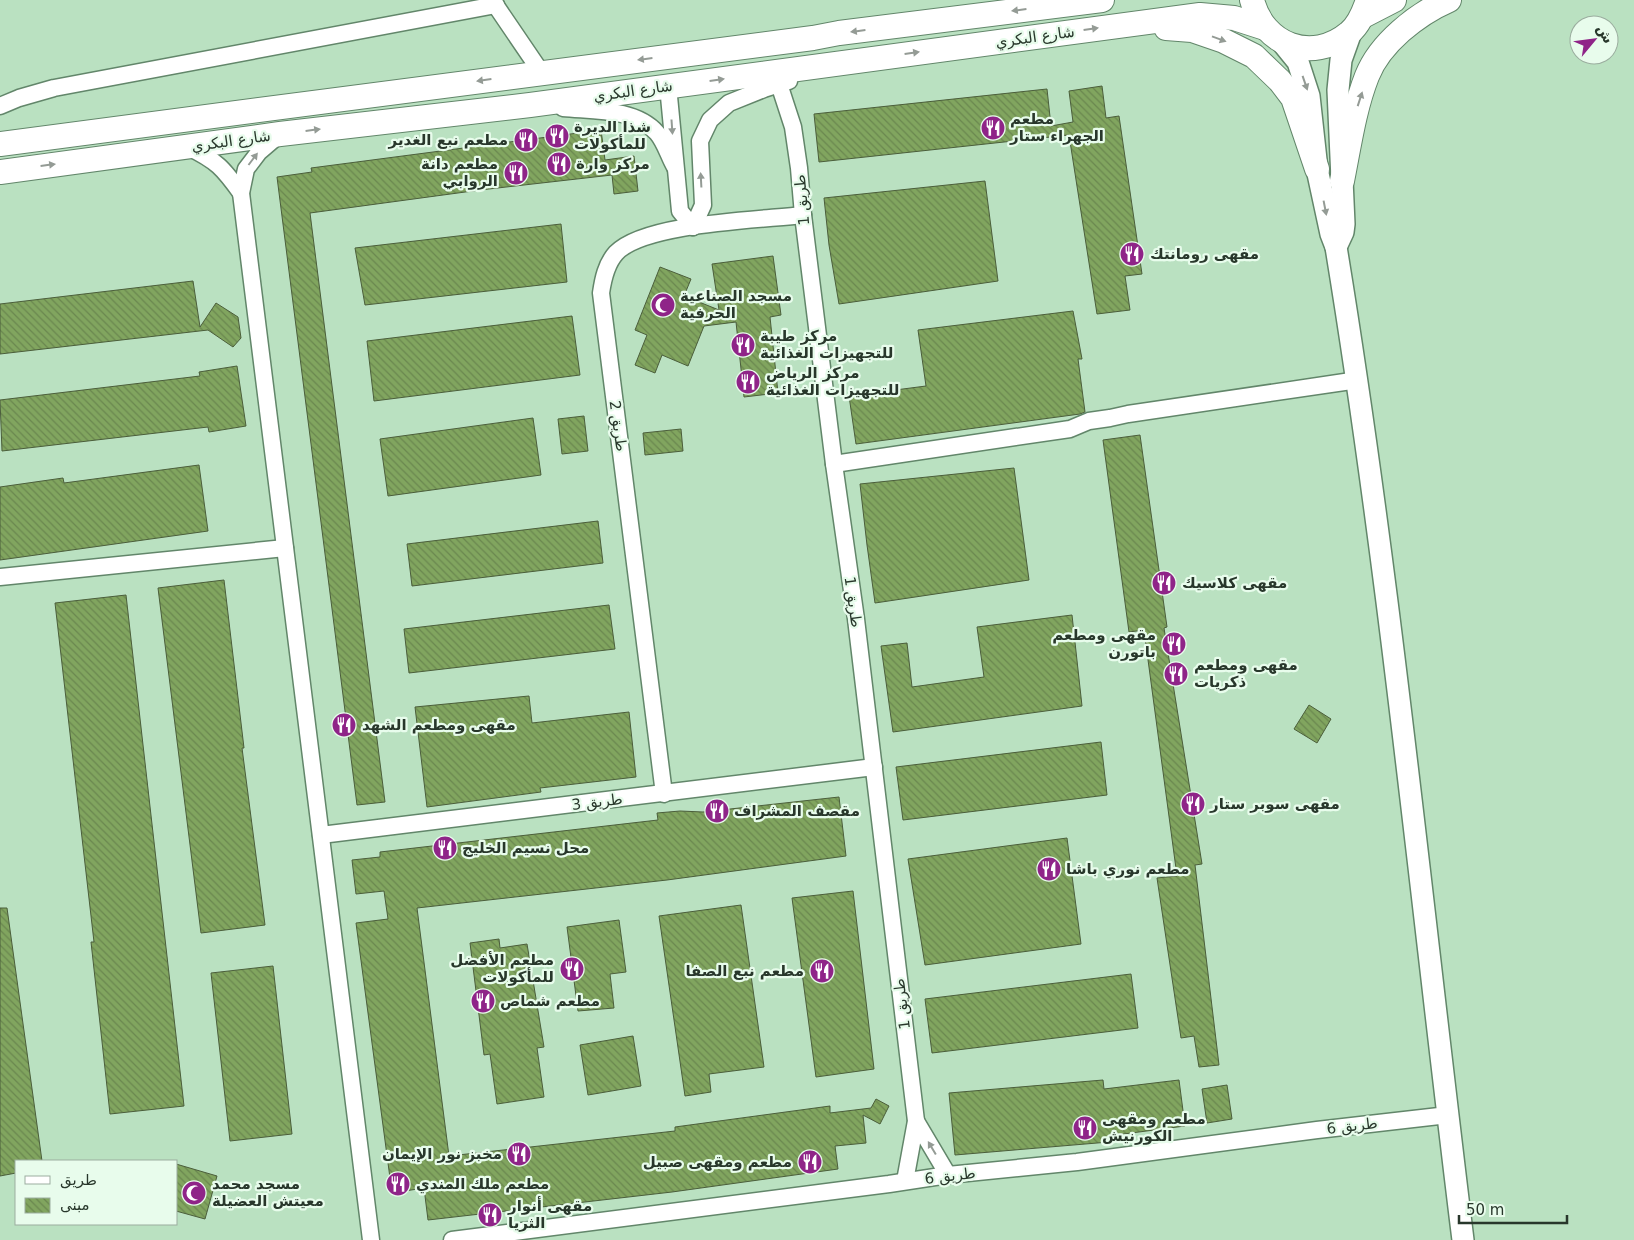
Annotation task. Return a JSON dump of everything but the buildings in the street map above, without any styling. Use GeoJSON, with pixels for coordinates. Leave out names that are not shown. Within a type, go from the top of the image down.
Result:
{"type":"FeatureCollection","features":[{"type":"Feature","properties":{"kind":"main road","name":"شارع البكري"},"geometry":{"type":"LineString","coordinates":[[0,144],[1102,0]]}},
{"type":"Feature","properties":{"kind":"main road"},"geometry":{"type":"LineString","coordinates":[[1252,0],[1255,13],[1273,35]]}},
{"type":"Feature","properties":{"kind":"main road"},"geometry":{"type":"LineString","coordinates":[[1361,16],[1394,0]]}},
{"type":"Feature","properties":{"kind":"main road"},"geometry":{"type":"LineString","coordinates":[[1342,181],[1356,110],[1367,75],[1384,48],[1407,24],[1433,7],[1449,0]]}},
{"type":"Feature","properties":{"kind":"main road","name":"شارع البكري"},"geometry":{"type":"LineString","coordinates":[[0,172],[1200,15],[1234,18],[1299,48],[1317,48],[1335,43],[1361,16]]}},
{"type":"Feature","properties":{"kind":"main road"},"geometry":{"type":"LineString","coordinates":[[1119,26],[1192,30],[1224,41],[1254,56],[1280,81],[1293,98],[1318,168]]}},
{"type":"Feature","properties":{"kind":"main road"},"geometry":{"type":"LineString","coordinates":[[668,86],[674,72],[685,66],[760,56],[813,38]]}},
{"type":"Feature","properties":{"kind":"street"},"geometry":{"type":"LineString","coordinates":[[0,106],[19,98],[54,88],[494,3],[541,72]]}},
{"type":"Feature","properties":{"kind":"street"},"geometry":{"type":"LineString","coordinates":[[1336,247],[1343,232],[1344,224],[1338,90],[1341,60],[1361,16]]}},
{"type":"Feature","properties":{"kind":"street"},"geometry":{"type":"LineString","coordinates":[[1273,35],[1298,62],[1309,96],[1318,168],[1331,234],[1336,247],[1358,380],[1408,772],[1463,1240]]}},
{"type":"Feature","properties":{"kind":"street"},"geometry":{"type":"LineString","coordinates":[[668,86],[680,211],[693,226],[703,205],[700,140],[710,120],[729,103],[845,62]]}},
{"type":"Feature","properties":{"kind":"street","name":"طريق 1"},"geometry":{"type":"LineString","coordinates":[[779,84],[793,127],[799,168],[802,215],[856,619],[916,1121],[906,1181]]}},
{"type":"Feature","properties":{"kind":"street"},"geometry":{"type":"LineString","coordinates":[[530,104],[617,113],[642,121],[658,134],[675,167]]}},
{"type":"Feature","properties":{"kind":"street"},"geometry":{"type":"LineString","coordinates":[[280,134],[259,152],[246,169],[241,194],[371,1240]]}},
{"type":"Feature","properties":{"kind":"street"},"geometry":{"type":"LineString","coordinates":[[188,148],[210,158],[226,172],[241,194]]}},
{"type":"Feature","properties":{"kind":"street","name":"طريق 2"},"geometry":{"type":"LineString","coordinates":[[664,794],[601,293],[608,265],[616,254],[639,238],[693,226],[802,215]]}},
{"type":"Feature","properties":{"kind":"street"},"geometry":{"type":"LineString","coordinates":[[834,464],[1070,429],[1089,421],[1128,414],[1358,380]]}},
{"type":"Feature","properties":{"kind":"street"},"geometry":{"type":"LineString","coordinates":[[0,577],[285,548]]}},
{"type":"Feature","properties":{"kind":"street","name":"طريق 3"},"geometry":{"type":"LineString","coordinates":[[321,834],[664,794],[874,767]]}},
{"type":"Feature","properties":{"kind":"street","name":"طريق 6"},"geometry":{"type":"LineString","coordinates":[[452,1240],[948,1175],[1077,1162],[1317,1130],[1448,1115]]}},
{"type":"Feature","properties":{"kind":"street","name":"طريق 1"},"geometry":{"type":"LineString","coordinates":[[916,1121],[948,1175]]}},
{"type":"Feature","properties":{"kind":"place","name":"مطعم الجهراء ستار"},"geometry":{"type":"Point","coordinates":[993,128]}},
{"type":"Feature","properties":{"kind":"place","name":"شذا الديرة للمأكولات"},"geometry":{"type":"Point","coordinates":[557,136]}},
{"type":"Feature","properties":{"kind":"place","name":"مطعم نبع الغدير"},"geometry":{"type":"Point","coordinates":[526,140]}},
{"type":"Feature","properties":{"kind":"place","name":"مركز وارة"},"geometry":{"type":"Point","coordinates":[559,164]}},
{"type":"Feature","properties":{"kind":"place","name":"مطعم دانة الروابي"},"geometry":{"type":"Point","coordinates":[516,173]}},
{"type":"Feature","properties":{"kind":"place","name":"مقهى رومانتك"},"geometry":{"type":"Point","coordinates":[1132,254]}},
{"type":"Feature","properties":{"kind":"place","name":"مسجد الصناعية الحرفية"},"geometry":{"type":"Point","coordinates":[663,305]}},
{"type":"Feature","properties":{"kind":"place","name":"مركز طيبة للتجهيزات الغذائية"},"geometry":{"type":"Point","coordinates":[743,345]}},
{"type":"Feature","properties":{"kind":"place","name":"مركز الرياض للتجهيزات الغذائية"},"geometry":{"type":"Point","coordinates":[748,382]}},
{"type":"Feature","properties":{"kind":"place","name":"مقهى كلاسيك"},"geometry":{"type":"Point","coordinates":[1164,583]}},
{"type":"Feature","properties":{"kind":"place","name":"مقهى ومطعم باتورن"},"geometry":{"type":"Point","coordinates":[1174,644]}},
{"type":"Feature","properties":{"kind":"place","name":"مقهى ومطعم ذكريات"},"geometry":{"type":"Point","coordinates":[1176,674]}},
{"type":"Feature","properties":{"kind":"place","name":"مقهى ومطعم الشهد"},"geometry":{"type":"Point","coordinates":[344,725]}},
{"type":"Feature","properties":{"kind":"place","name":"مقهى سوبر ستار"},"geometry":{"type":"Point","coordinates":[1193,804]}},
{"type":"Feature","properties":{"kind":"place","name":"مقصف المشراف"},"geometry":{"type":"Point","coordinates":[717,811]}},
{"type":"Feature","properties":{"kind":"place","name":"محل نسيم الخليج"},"geometry":{"type":"Point","coordinates":[445,848]}},
{"type":"Feature","properties":{"kind":"place","name":"مطعم نوري باشا"},"geometry":{"type":"Point","coordinates":[1049,869]}},
{"type":"Feature","properties":{"kind":"place","name":"مطعم الأفضل للمأكولات"},"geometry":{"type":"Point","coordinates":[572,969]}},
{"type":"Feature","properties":{"kind":"place","name":"مطعم نبع الصفا"},"geometry":{"type":"Point","coordinates":[822,971]}},
{"type":"Feature","properties":{"kind":"place","name":"مطعم شماص"},"geometry":{"type":"Point","coordinates":[483,1001]}},
{"type":"Feature","properties":{"kind":"place","name":"مطعم ومقهى الكورنيش"},"geometry":{"type":"Point","coordinates":[1085,1128]}},
{"type":"Feature","properties":{"kind":"place","name":"مخبز نور الإيمان"},"geometry":{"type":"Point","coordinates":[519,1154]}},
{"type":"Feature","properties":{"kind":"place","name":"مطعم ومقهى صبيل"},"geometry":{"type":"Point","coordinates":[810,1162]}},
{"type":"Feature","properties":{"kind":"place","name":"مطعم ملك المندي"},"geometry":{"type":"Point","coordinates":[398,1184]}},
{"type":"Feature","properties":{"kind":"place","name":"مسجد محمد معيتش العضيلة"},"geometry":{"type":"Point","coordinates":[194,1193]}},
{"type":"Feature","properties":{"kind":"place","name":"مقهى أنوار الثريا"},"geometry":{"type":"Point","coordinates":[490,1215]}}]}
